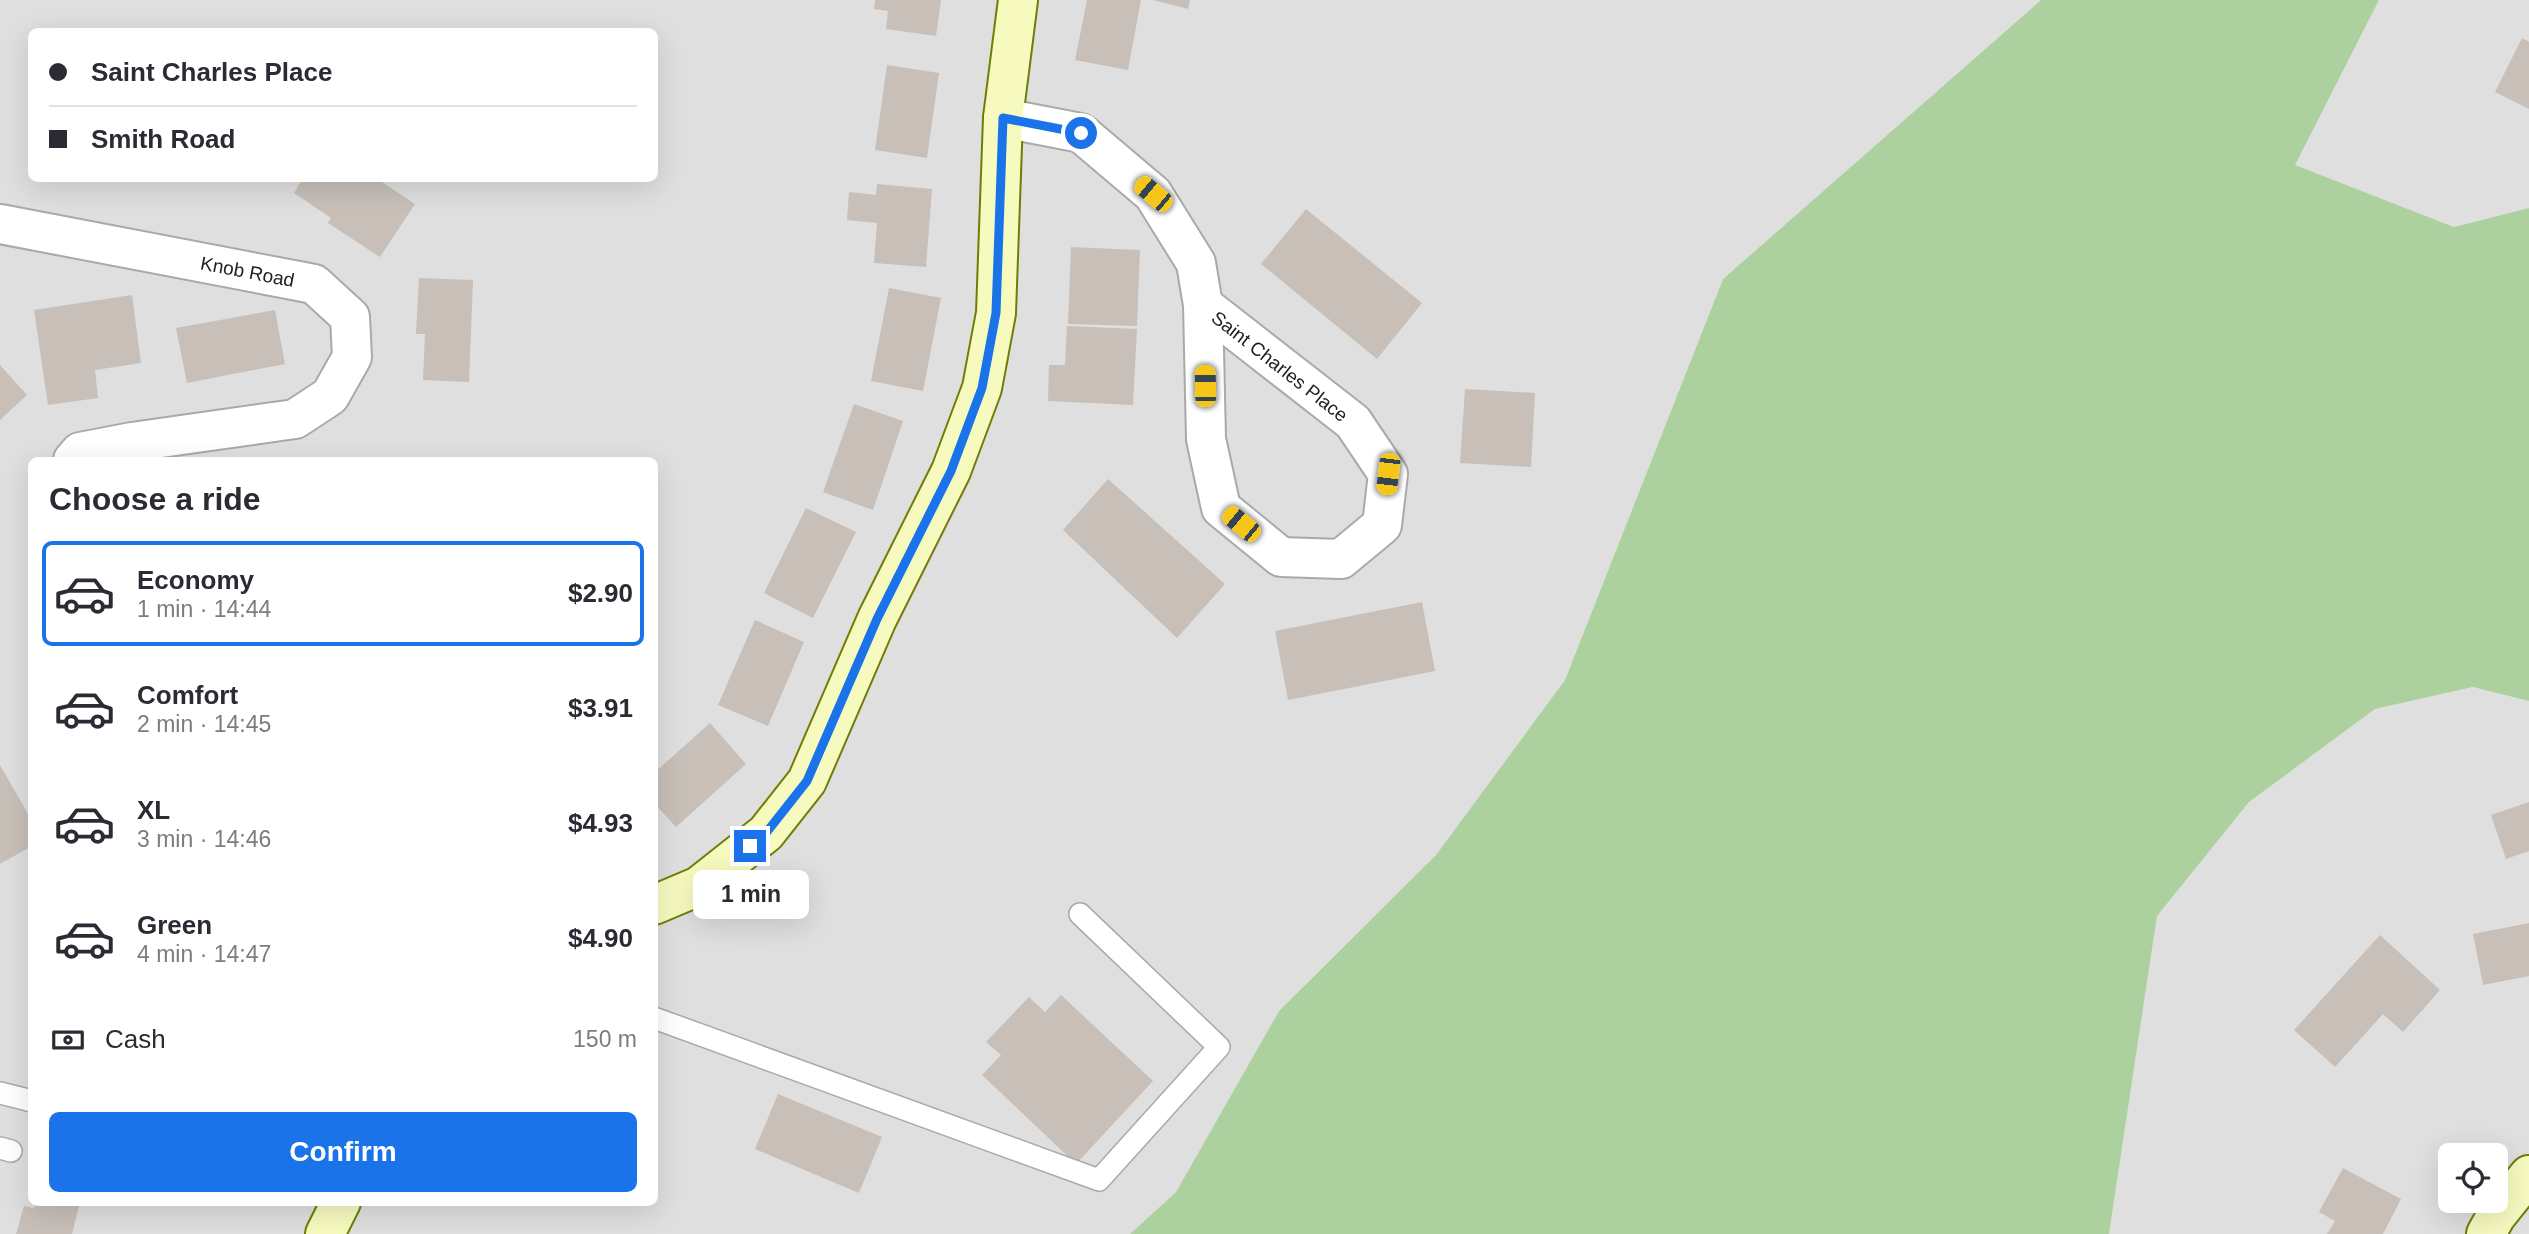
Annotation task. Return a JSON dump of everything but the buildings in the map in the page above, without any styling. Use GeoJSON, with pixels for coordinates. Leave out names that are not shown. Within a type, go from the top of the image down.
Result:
{"type":"FeatureCollection","features":[{"type":"Feature","properties":{"kind":"street"},"geometry":{"type":"LineString","coordinates":[[658,903],[699,886],[766,833],[807,781],[877,619],[951,471],[982,388],[996,313],[1003,118],[1018,0]]}},
{"type":"Feature","properties":{"kind":"street","name":"Saint Charles Place"},"geometry":{"type":"LineString","coordinates":[[1003,118],[1081,133],[1153,194],[1196,263],[1203,306],[1206,439],[1221,508],[1281,557],[1341,559],[1382,525],[1388,474],[1353,422],[1203,306]]}},
{"type":"Feature","properties":{"kind":"street","name":"Knob Road"},"geometry":{"type":"LineString","coordinates":[[0,224],[314,284],[350,317],[352,357],[330,396],[295,419],[154,449],[80,452],[76,457]]}},
{"type":"Feature","properties":{"kind":"street"},"geometry":{"type":"LineString","coordinates":[[2486,1234],[2529,1175]]}},
{"type":"Feature","properties":{"kind":"street"},"geometry":{"type":"LineString","coordinates":[[325,1234],[339,1206]]}},
{"type":"Feature","properties":{"kind":"lane"},"geometry":{"type":"LineString","coordinates":[[658,1019],[1099,1180],[1219,1047],[1080,914]]}},
{"type":"Feature","properties":{"kind":"lane"},"geometry":{"type":"LineString","coordinates":[[0,1093],[28,1100]]}},
{"type":"Feature","properties":{"kind":"shaded area"},"geometry":{"type":"Polygon","coordinates":[[[0,0],[2041,0],[1723,279],[1565,680],[1436,855],[1279,1011],[1176,1192],[1130,1234],[0,1234],[0,0]]]}},
{"type":"Feature","properties":{"kind":"shaded area"},"geometry":{"type":"Polygon","coordinates":[[[2379,0],[2529,0],[2529,208],[2454,227],[2294,165],[2379,0]]]}},
{"type":"Feature","properties":{"kind":"shaded area"},"geometry":{"type":"Polygon","coordinates":[[[2474,687],[2529,701],[2529,1234],[2109,1234],[2157,916],[2249,802],[2375,709],[2474,687]]]}},
{"type":"Feature","properties":{"kind":"green space"},"geometry":{"type":"Polygon","coordinates":[[[2041,0],[2379,0],[2295,165],[2454,227],[2529,208],[2529,701],[2473,687],[2375,709],[2249,802],[2157,916],[2109,1234],[1130,1234],[1176,1192],[1279,1011],[1436,855],[1565,680],[1723,279],[2041,0]]]}},
{"type":"Feature","properties":{"kind":"route"},"geometry":{"type":"LineString","coordinates":[[750,846],[766,833],[807,781],[877,619],[951,471],[982,388],[996,313],[1003,118],[1081,133]]}}]}
